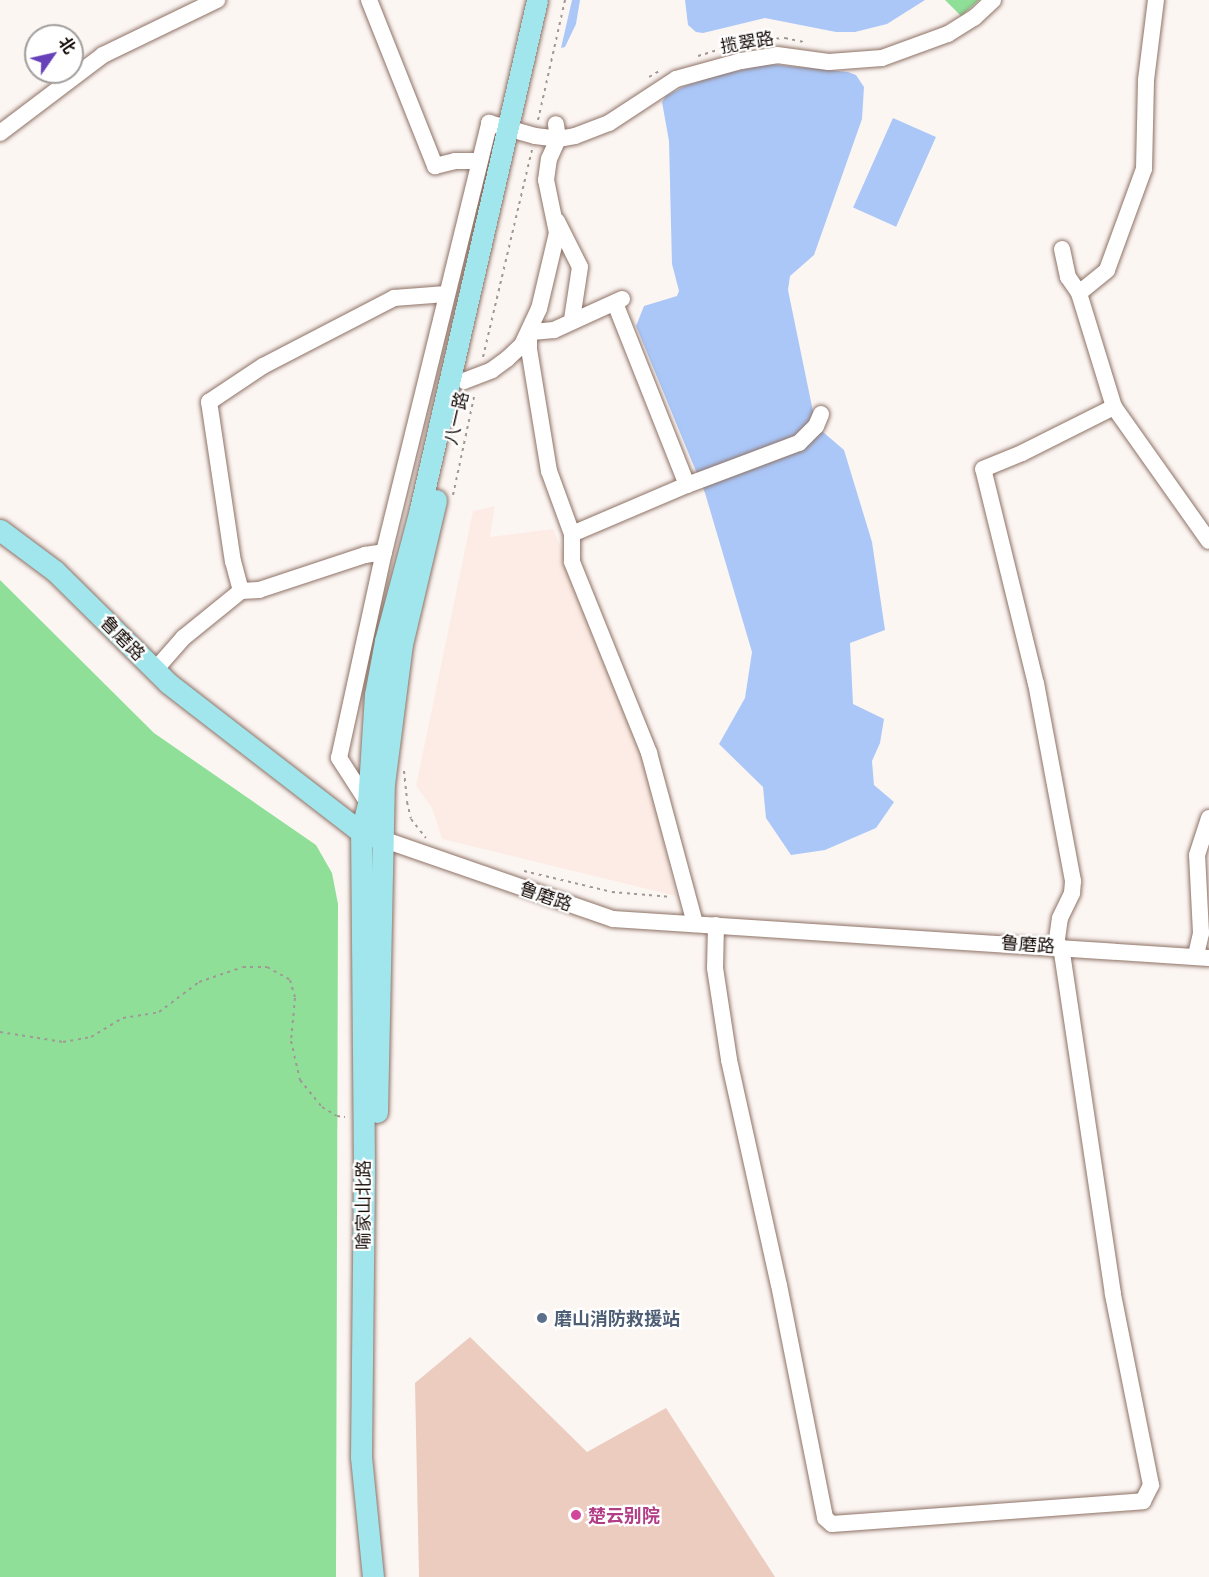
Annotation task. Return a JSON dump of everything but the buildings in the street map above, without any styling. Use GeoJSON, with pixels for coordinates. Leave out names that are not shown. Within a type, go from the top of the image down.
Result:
{"type":"FeatureCollection","features":[{"type":"Feature","properties":{"kind":"main road","name":"八一路"},"geometry":{"type":"LineString","coordinates":[[382,840],[384,784],[402,644],[471,379],[522,132],[521,101],[537,0]]}},
{"type":"Feature","properties":{"kind":"main road","name":"八一路"},"geometry":{"type":"LineString","coordinates":[[521,101],[552,0]]}},
{"type":"Feature","properties":{"kind":"main road","name":"八一路"},"geometry":{"type":"LineString","coordinates":[[361,832],[368,803],[375,695],[385,641],[522,132]]}},
{"type":"Feature","properties":{"kind":"main road","name":"鲁磨路"},"geometry":{"type":"LineString","coordinates":[[0,530],[55,571],[155,670],[361,832],[382,840]]}},
{"type":"Feature","properties":{"kind":"main road","name":"喻家山北路"},"geometry":{"type":"LineString","coordinates":[[361,832],[363,1115],[361,1457],[373,1577]]}},
{"type":"Feature","properties":{"kind":"main road","name":"喻家山北路"},"geometry":{"type":"LineString","coordinates":[[382,840],[373,1456],[386,1577]]}},
{"type":"Feature","properties":{"kind":"street"},"geometry":{"type":"LineString","coordinates":[[0,133],[103,55],[217,0]]}},
{"type":"Feature","properties":{"kind":"street"},"geometry":{"type":"LineString","coordinates":[[368,803],[339,758],[384,552],[479,161],[454,161],[435,166],[369,0]]}},
{"type":"Feature","properties":{"kind":"street"},"geometry":{"type":"LineString","coordinates":[[1079,293],[1107,270],[1144,169],[1146,80],[1156,0]]}},
{"type":"Feature","properties":{"kind":"street","name":"揽翠路"},"geometry":{"type":"LineString","coordinates":[[479,161],[489,123],[522,132],[585,133],[609,123],[666,84],[705,70],[777,55],[830,62],[875,60],[948,34],[981,4]]}},
{"type":"Feature","properties":{"kind":"street"},"geometry":{"type":"LineString","coordinates":[[557,131],[546,180],[549,205],[580,267],[572,319]]}},
{"type":"Feature","properties":{"kind":"street"},"geometry":{"type":"LineString","coordinates":[[471,379],[507,359],[522,345],[529,332],[548,276],[557,233],[556,220]]}},
{"type":"Feature","properties":{"kind":"street"},"geometry":{"type":"LineString","coordinates":[[1062,249],[1068,277],[1079,293],[1114,407],[1209,541]]}},
{"type":"Feature","properties":{"kind":"street"},"geometry":{"type":"LineString","coordinates":[[241,591],[232,562],[209,402],[262,366],[394,298],[446,294]]}},
{"type":"Feature","properties":{"kind":"street"},"geometry":{"type":"LineString","coordinates":[[529,332],[554,330],[572,319],[619,301],[687,485]]}},
{"type":"Feature","properties":{"kind":"street"},"geometry":{"type":"LineString","coordinates":[[529,332],[529,349],[549,471],[572,534],[572,562],[649,753],[695,924]]}},
{"type":"Feature","properties":{"kind":"street"},"geometry":{"type":"LineString","coordinates":[[716,925],[714,968],[729,1060],[776,1274],[825,1518],[832,1524],[1143,1501],[1151,1485],[1113,1294],[1059,946],[1060,918],[1072,893],[1073,881],[1036,684],[983,469],[1022,453],[1114,407]]}},
{"type":"Feature","properties":{"kind":"street"},"geometry":{"type":"LineString","coordinates":[[572,534],[687,485],[799,443],[816,426],[821,414]]}},
{"type":"Feature","properties":{"kind":"street"},"geometry":{"type":"LineString","coordinates":[[155,670],[183,638],[241,591],[259,590],[365,555],[384,552]]}},
{"type":"Feature","properties":{"kind":"street"},"geometry":{"type":"LineString","coordinates":[[1203,956],[1197,855],[1209,818]]}},
{"type":"Feature","properties":{"kind":"street","name":"鲁磨路"},"geometry":{"type":"LineString","coordinates":[[382,840],[613,919],[1203,956]]}},
{"type":"Feature","properties":{"kind":"path"},"geometry":{"type":"LineString","coordinates":[[451,504],[471,379],[522,132],[545,91],[565,0]]}},
{"type":"Feature","properties":{"kind":"path"},"geometry":{"type":"LineString","coordinates":[[404,771],[406,802],[411,819],[417,829],[432,843]]}},
{"type":"Feature","properties":{"kind":"path"},"geometry":{"type":"LineString","coordinates":[[514,868],[612,892],[688,898]]}},
{"type":"Feature","properties":{"kind":"path"},"geometry":{"type":"LineString","coordinates":[[0,1032],[63,1042],[91,1037],[123,1018],[159,1012],[199,982],[243,967],[267,968],[290,980],[295,998],[291,1041],[300,1080],[322,1107],[337,1116],[363,1115]]}},
{"type":"Feature","properties":{"kind":"shaded area"},"geometry":{"type":"Polygon","coordinates":[[[495,506],[490,537],[553,529],[636,720],[676,896],[442,839],[432,808],[416,786],[473,511],[495,506]]]}},
{"type":"Feature","properties":{"kind":"green space"},"geometry":{"type":"Polygon","coordinates":[[[945,0],[979,0],[961,16],[945,0]]]}},
{"type":"Feature","properties":{"kind":"green space"},"geometry":{"type":"Polygon","coordinates":[[[0,580],[154,733],[316,845],[332,873],[338,904],[336,1577],[0,1577],[0,580]]]}},
{"type":"Feature","properties":{"kind":"water"},"geometry":{"type":"Polygon","coordinates":[[[572,0],[580,0],[576,24],[565,47],[561,48],[572,0]]]}},
{"type":"Feature","properties":{"kind":"water"},"geometry":{"type":"Polygon","coordinates":[[[685,0],[925,0],[887,24],[855,32],[836,32],[765,18],[703,33],[696,32],[688,25],[685,0]]]}},
{"type":"Feature","properties":{"kind":"water"},"geometry":{"type":"Polygon","coordinates":[[[769,64],[848,72],[856,75],[864,87],[862,119],[814,255],[790,276],[788,290],[816,426],[844,450],[872,542],[885,630],[850,643],[853,704],[884,719],[880,743],[872,761],[874,785],[894,802],[876,828],[825,850],[791,855],[766,818],[763,787],[719,744],[745,698],[752,652],[705,493],[636,326],[644,306],[677,296],[679,291],[672,264],[669,141],[662,102],[666,96],[685,86],[719,75],[769,64]]]}},
{"type":"Feature","properties":{"kind":"water"},"geometry":{"type":"Polygon","coordinates":[[[893,118],[936,137],[896,227],[853,208],[893,118]]]}},
{"type":"Feature","properties":{"kind":"place","name":"磨山消防救援站"},"geometry":{"type":"Point","coordinates":[542,1318]}},
{"type":"Feature","properties":{"kind":"place","name":"楚云别院"},"geometry":{"type":"Point","coordinates":[576,1515]}}]}
